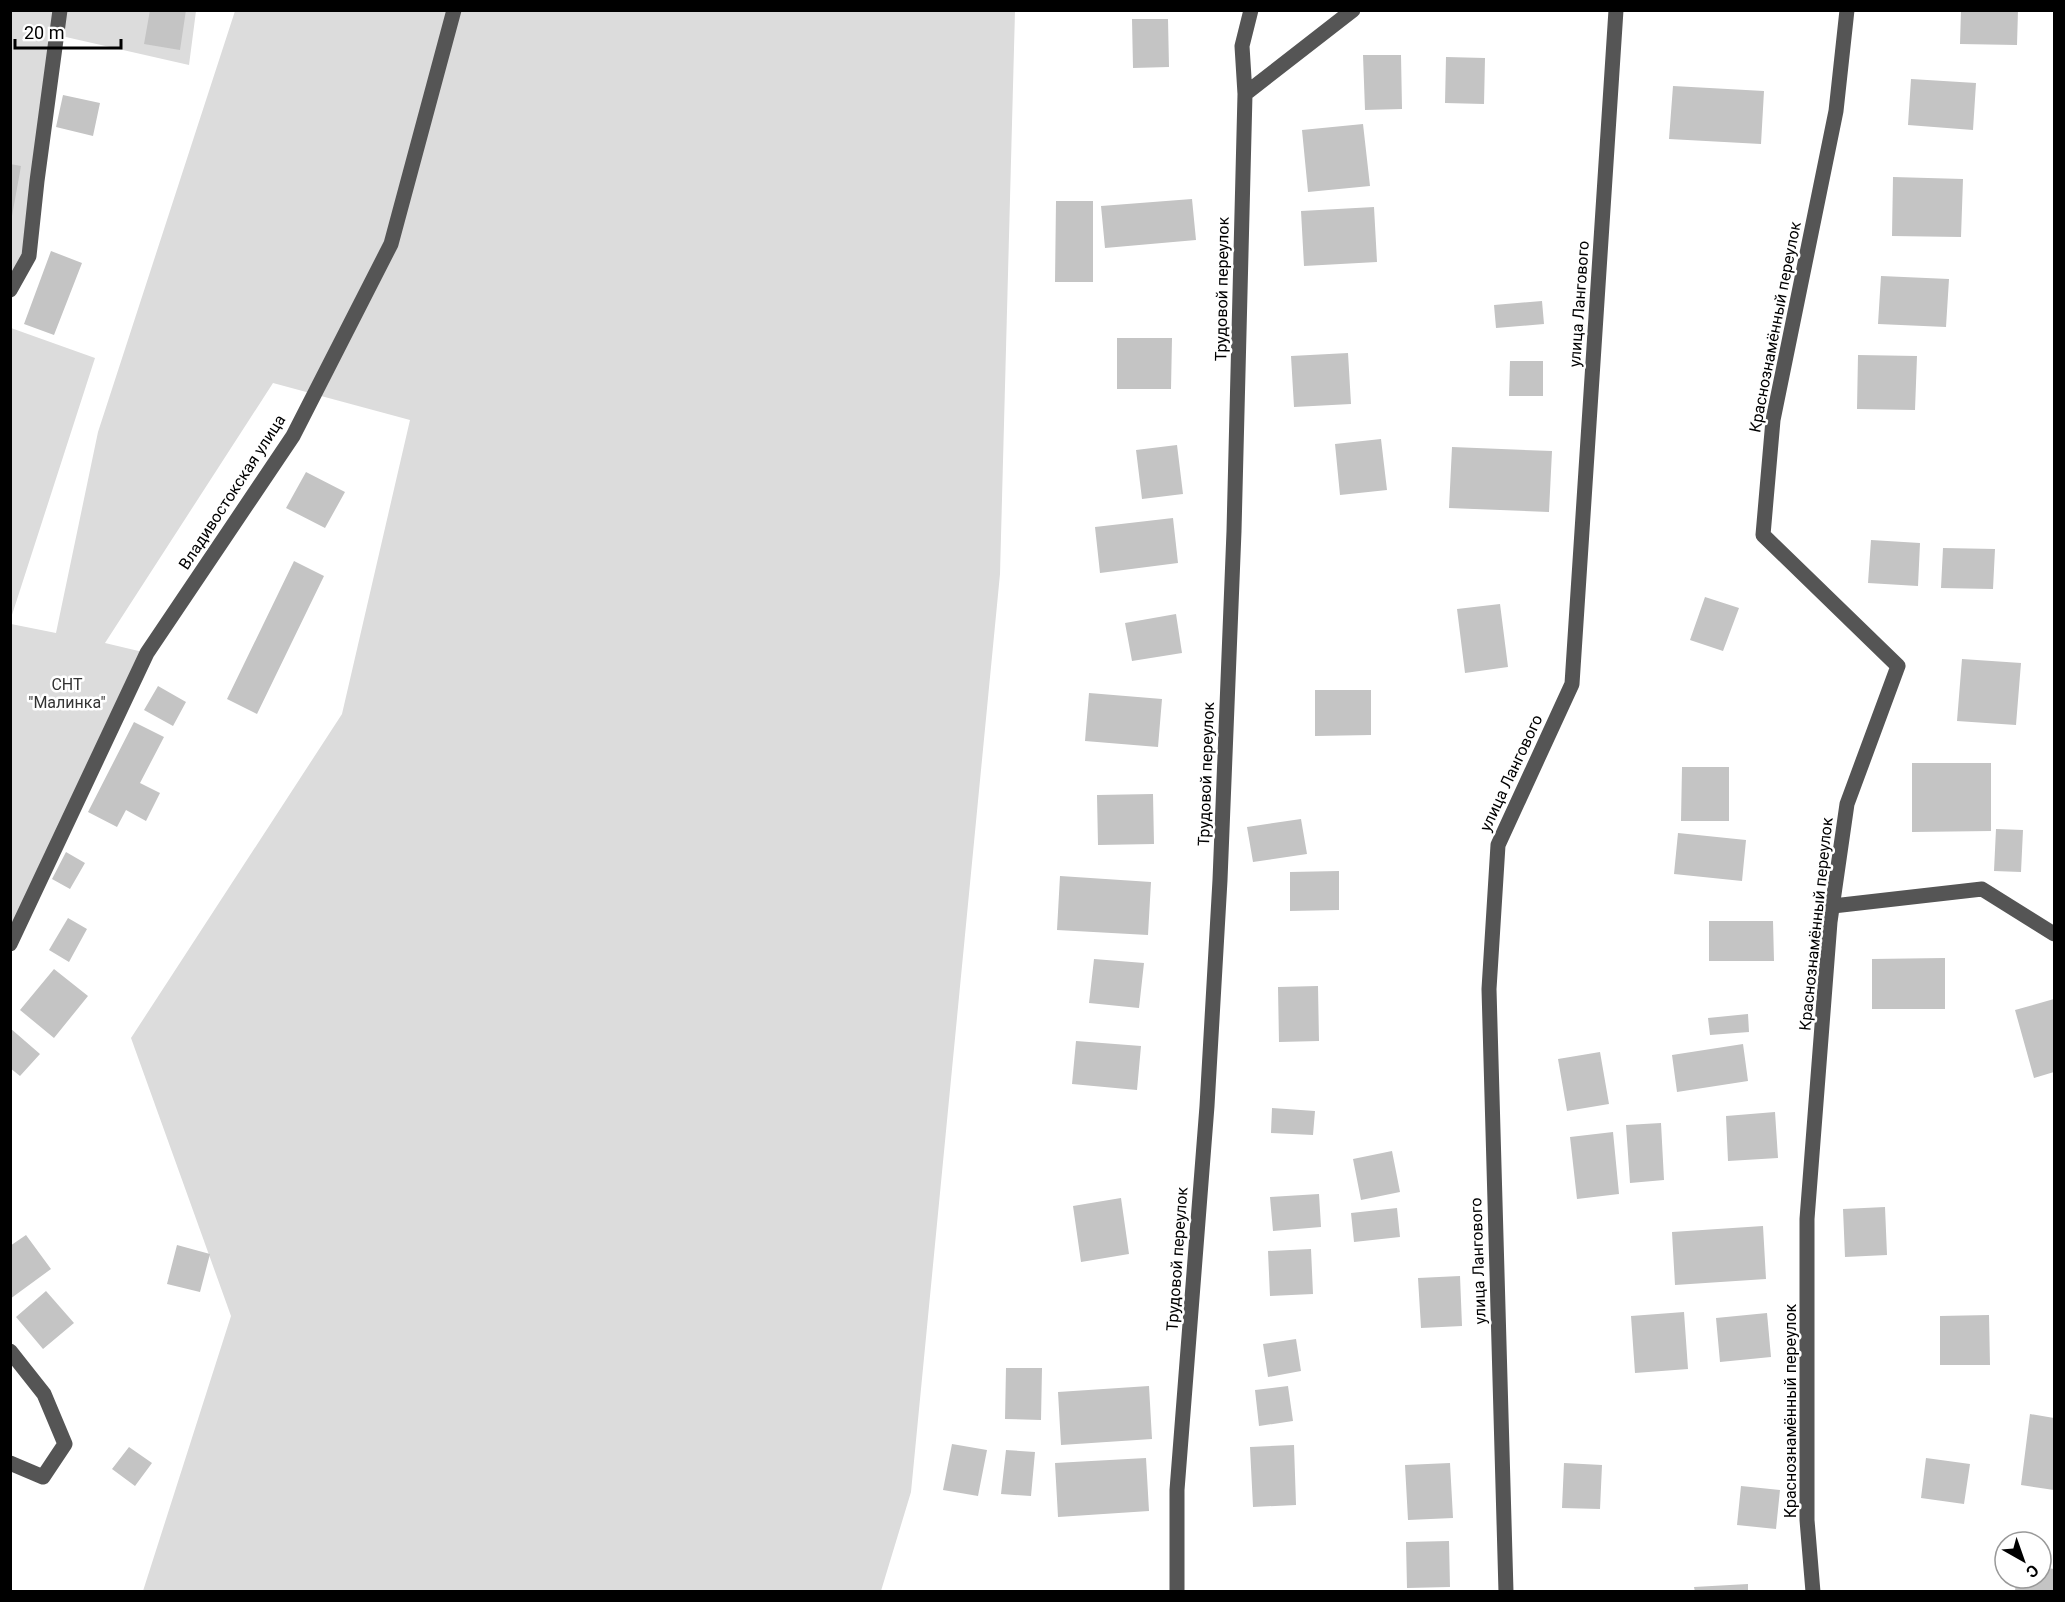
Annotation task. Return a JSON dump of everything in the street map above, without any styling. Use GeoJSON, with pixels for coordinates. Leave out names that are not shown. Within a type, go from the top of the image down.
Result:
{"type":"FeatureCollection","features":[{"type":"Feature","properties":{"kind":"street"},"geometry":{"type":"LineString","coordinates":[[10,290],[29,256],[60,10]]}},
{"type":"Feature","properties":{"kind":"street","name":"Владивостокская улица"},"geometry":{"type":"LineString","coordinates":[[10,944],[147,653],[292,436],[391,244],[454,10]]}},
{"type":"Feature","properties":{"kind":"street","name":"Трудовой переулок"},"geometry":{"type":"LineString","coordinates":[[1178,1592],[1177,1490],[1205,1130],[1220,880],[1234,531],[1245,94],[1242,46],[1251,10]]}},
{"type":"Feature","properties":{"kind":"street"},"geometry":{"type":"LineString","coordinates":[[1245,94],[1353,10]]}},
{"type":"Feature","properties":{"kind":"street","name":"улица Лангового"},"geometry":{"type":"LineString","coordinates":[[1506,1592],[1490,989],[1498,845],[1572,684],[1616,10]]}},
{"type":"Feature","properties":{"kind":"street","name":"Краснознамённый переулок"},"geometry":{"type":"LineString","coordinates":[[1813,1592],[1808,1520],[1807,1219],[1833,906],[1847,804],[1898,666],[1763,535],[1773,420],[1836,111],[1847,10]]}},
{"type":"Feature","properties":{"kind":"street"},"geometry":{"type":"LineString","coordinates":[[1833,906],[1982,889],[2055,934]]}},
{"type":"Feature","properties":{"kind":"street"},"geometry":{"type":"LineString","coordinates":[[10,1351],[44,1394],[65,1444],[43,1477],[10,1462]]}},
{"type":"Feature","properties":{"kind":"green space"},"geometry":{"type":"Polygon","coordinates":[[[11,11],[196,11],[189,65],[57,35],[29,256],[11,290],[11,11]]]}},
{"type":"Feature","properties":{"kind":"green space","name":"СНТ \"Малинка\""},"geometry":{"type":"Polygon","coordinates":[[[235,11],[1015,11],[1000,574],[911,1492],[881,1591],[143,1591],[231,1316],[131,1038],[342,714],[410,420],[273,383],[105,643],[147,653],[11,944],[11,624],[56,633],[98,432],[235,11]]]}},
{"type":"Feature","properties":{"kind":"green space"},"geometry":{"type":"Polygon","coordinates":[[[10,328],[95,358],[11,618],[10,328]]]}},
{"type":"Feature","properties":{"kind":"building"},"geometry":{"type":"Polygon","coordinates":[[[150,10],[186,10],[180,50],[144,44],[150,10]]]}},
{"type":"Feature","properties":{"kind":"building"},"geometry":{"type":"Polygon","coordinates":[[[1961,10],[2018,10],[2017,45],[1960,44],[1961,10]]]}},
{"type":"Feature","properties":{"kind":"building"},"geometry":{"type":"Polygon","coordinates":[[[1132,19],[1168,19],[1169,67],[1133,68],[1132,19]]]}},
{"type":"Feature","properties":{"kind":"building"},"geometry":{"type":"Polygon","coordinates":[[[1363,55],[1401,55],[1402,109],[1365,110],[1363,55]]]}},
{"type":"Feature","properties":{"kind":"building"},"geometry":{"type":"Polygon","coordinates":[[[1446,57],[1485,58],[1484,104],[1445,103],[1446,57]]]}},
{"type":"Feature","properties":{"kind":"building"},"geometry":{"type":"Polygon","coordinates":[[[1911,79],[1976,83],[1973,130],[1908,125],[1911,79]]]}},
{"type":"Feature","properties":{"kind":"building"},"geometry":{"type":"Polygon","coordinates":[[[1673,86],[1764,91],[1761,144],[1669,139],[1673,86]]]}},
{"type":"Feature","properties":{"kind":"building"},"geometry":{"type":"Polygon","coordinates":[[[63,95],[100,103],[93,136],[56,127],[63,95]]]}},
{"type":"Feature","properties":{"kind":"building"},"geometry":{"type":"Polygon","coordinates":[[[1363,124],[1370,186],[1308,192],[1302,130],[1363,124]]]}},
{"type":"Feature","properties":{"kind":"building"},"geometry":{"type":"Polygon","coordinates":[[[10,164],[21,166],[12,216],[10,215],[10,164]]]}},
{"type":"Feature","properties":{"kind":"building"},"geometry":{"type":"Polygon","coordinates":[[[1893,177],[1963,179],[1961,237],[1892,236],[1893,177]]]}},
{"type":"Feature","properties":{"kind":"building"},"geometry":{"type":"Polygon","coordinates":[[[1192,199],[1196,240],[1105,248],[1101,206],[1192,199]]]}},
{"type":"Feature","properties":{"kind":"building"},"geometry":{"type":"Polygon","coordinates":[[[1056,201],[1093,201],[1093,282],[1055,282],[1056,201]]]}},
{"type":"Feature","properties":{"kind":"building"},"geometry":{"type":"Polygon","coordinates":[[[1374,207],[1377,262],[1304,266],[1301,211],[1374,207]]]}},
{"type":"Feature","properties":{"kind":"building"},"geometry":{"type":"Polygon","coordinates":[[[51,251],[82,263],[54,335],[24,324],[51,251]]]}},
{"type":"Feature","properties":{"kind":"building"},"geometry":{"type":"Polygon","coordinates":[[[1881,276],[1949,279],[1946,327],[1878,324],[1881,276]]]}},
{"type":"Feature","properties":{"kind":"building"},"geometry":{"type":"Polygon","coordinates":[[[1542,301],[1544,324],[1496,328],[1494,305],[1542,301]]]}},
{"type":"Feature","properties":{"kind":"building"},"geometry":{"type":"Polygon","coordinates":[[[1117,338],[1172,338],[1171,389],[1117,389],[1117,338]]]}},
{"type":"Feature","properties":{"kind":"building"},"geometry":{"type":"Polygon","coordinates":[[[1348,353],[1351,404],[1294,407],[1291,356],[1348,353]]]}},
{"type":"Feature","properties":{"kind":"building"},"geometry":{"type":"Polygon","coordinates":[[[1858,355],[1917,356],[1915,410],[1857,409],[1858,355]]]}},
{"type":"Feature","properties":{"kind":"building"},"geometry":{"type":"Polygon","coordinates":[[[1510,361],[1543,361],[1543,396],[1509,396],[1510,361]]]}},
{"type":"Feature","properties":{"kind":"building"},"geometry":{"type":"Polygon","coordinates":[[[1381,439],[1387,490],[1340,495],[1335,444],[1381,439]]]}},
{"type":"Feature","properties":{"kind":"building"},"geometry":{"type":"Polygon","coordinates":[[[1177,445],[1183,494],[1142,499],[1136,450],[1177,445]]]}},
{"type":"Feature","properties":{"kind":"building"},"geometry":{"type":"Polygon","coordinates":[[[1452,447],[1552,451],[1549,512],[1449,508],[1452,447]]]}},
{"type":"Feature","properties":{"kind":"building"},"geometry":{"type":"Polygon","coordinates":[[[306,472],[345,492],[325,528],[286,508],[306,472]]]}},
{"type":"Feature","properties":{"kind":"building"},"geometry":{"type":"Polygon","coordinates":[[[1173,518],[1178,563],[1100,573],[1095,527],[1173,518]]]}},
{"type":"Feature","properties":{"kind":"building"},"geometry":{"type":"Polygon","coordinates":[[[1871,540],[1920,543],[1918,586],[1868,583],[1871,540]]]}},
{"type":"Feature","properties":{"kind":"building"},"geometry":{"type":"Polygon","coordinates":[[[1943,548],[1995,549],[1993,589],[1941,588],[1943,548]]]}},
{"type":"Feature","properties":{"kind":"building"},"geometry":{"type":"Polygon","coordinates":[[[294,561],[324,576],[257,714],[227,699],[294,561]]]}},
{"type":"Feature","properties":{"kind":"building"},"geometry":{"type":"Polygon","coordinates":[[[1705,597],[1739,608],[1723,651],[1690,640],[1705,597]]]}},
{"type":"Feature","properties":{"kind":"building"},"geometry":{"type":"Polygon","coordinates":[[[1500,604],[1508,667],[1465,673],[1457,609],[1500,604]]]}},
{"type":"Feature","properties":{"kind":"building"},"geometry":{"type":"Polygon","coordinates":[[[1176,614],[1182,653],[1132,661],[1125,623],[1176,614]]]}},
{"type":"Feature","properties":{"kind":"building"},"geometry":{"type":"Polygon","coordinates":[[[1962,659],[2021,663],[2016,725],[1957,721],[1962,659]]]}},
{"type":"Feature","properties":{"kind":"building"},"geometry":{"type":"Polygon","coordinates":[[[158,686],[186,702],[173,726],[144,710],[158,686]]]}},
{"type":"Feature","properties":{"kind":"building"},"geometry":{"type":"Polygon","coordinates":[[[1315,690],[1371,690],[1371,735],[1315,736],[1315,690]]]}},
{"type":"Feature","properties":{"kind":"building"},"geometry":{"type":"Polygon","coordinates":[[[1089,693],[1162,699],[1158,747],[1085,741],[1089,693]]]}},
{"type":"Feature","properties":{"kind":"building"},"geometry":{"type":"Polygon","coordinates":[[[134,722],[164,737],[140,783],[160,793],[146,821],[126,810],[117,827],[88,812],[134,722]]]}},
{"type":"Feature","properties":{"kind":"building"},"geometry":{"type":"Polygon","coordinates":[[[1912,763],[1991,763],[1991,831],[1912,832],[1912,763]]]}},
{"type":"Feature","properties":{"kind":"building"},"geometry":{"type":"Polygon","coordinates":[[[1682,767],[1729,767],[1729,821],[1681,821],[1682,767]]]}},
{"type":"Feature","properties":{"kind":"building"},"geometry":{"type":"Polygon","coordinates":[[[1153,794],[1154,844],[1098,845],[1097,795],[1153,794]]]}},
{"type":"Feature","properties":{"kind":"building"},"geometry":{"type":"Polygon","coordinates":[[[1301,819],[1307,854],[1253,862],[1247,827],[1301,819]]]}},
{"type":"Feature","properties":{"kind":"building"},"geometry":{"type":"Polygon","coordinates":[[[1996,829],[2023,830],[2021,872],[1994,871],[1996,829]]]}},
{"type":"Feature","properties":{"kind":"building"},"geometry":{"type":"Polygon","coordinates":[[[1678,833],[1746,840],[1742,881],[1674,874],[1678,833]]]}},
{"type":"Feature","properties":{"kind":"building"},"geometry":{"type":"Polygon","coordinates":[[[66,852],[85,863],[70,889],[52,879],[66,852]]]}},
{"type":"Feature","properties":{"kind":"building"},"geometry":{"type":"Polygon","coordinates":[[[1339,871],[1339,910],[1290,911],[1290,872],[1339,871]]]}},
{"type":"Feature","properties":{"kind":"building"},"geometry":{"type":"Polygon","coordinates":[[[1060,876],[1151,882],[1148,935],[1057,930],[1060,876]]]}},
{"type":"Feature","properties":{"kind":"building"},"geometry":{"type":"Polygon","coordinates":[[[68,918],[87,929],[69,962],[49,950],[68,918]]]}},
{"type":"Feature","properties":{"kind":"building"},"geometry":{"type":"Polygon","coordinates":[[[1709,921],[1773,921],[1774,961],[1709,961],[1709,921]]]}},
{"type":"Feature","properties":{"kind":"building"},"geometry":{"type":"Polygon","coordinates":[[[1945,958],[1945,1009],[1872,1009],[1872,959],[1945,958]]]}},
{"type":"Feature","properties":{"kind":"building"},"geometry":{"type":"Polygon","coordinates":[[[1094,959],[1144,963],[1139,1008],[1089,1003],[1094,959]]]}},
{"type":"Feature","properties":{"kind":"building"},"geometry":{"type":"Polygon","coordinates":[[[54,969],[88,996],[54,1038],[20,1010],[54,969]]]}},
{"type":"Feature","properties":{"kind":"building"},"geometry":{"type":"Polygon","coordinates":[[[1318,986],[1319,1041],[1279,1042],[1278,987],[1318,986]]]}},
{"type":"Feature","properties":{"kind":"building"},"geometry":{"type":"Polygon","coordinates":[[[2054,999],[2054,1072],[2034,1078],[2015,1010],[2054,999]]]}},
{"type":"Feature","properties":{"kind":"building"},"geometry":{"type":"Polygon","coordinates":[[[1748,1014],[1749,1032],[1710,1035],[1708,1018],[1748,1014]]]}},
{"type":"Feature","properties":{"kind":"building"},"geometry":{"type":"Polygon","coordinates":[[[10,1028],[40,1054],[20,1076],[10,1068],[10,1028]]]}},
{"type":"Feature","properties":{"kind":"building"},"geometry":{"type":"Polygon","coordinates":[[[1076,1041],[1141,1046],[1137,1090],[1072,1084],[1076,1041]]]}},
{"type":"Feature","properties":{"kind":"building"},"geometry":{"type":"Polygon","coordinates":[[[1743,1044],[1748,1081],[1677,1092],[1672,1055],[1743,1044]]]}},
{"type":"Feature","properties":{"kind":"building"},"geometry":{"type":"Polygon","coordinates":[[[1600,1052],[1609,1104],[1567,1111],[1558,1059],[1600,1052]]]}},
{"type":"Feature","properties":{"kind":"building"},"geometry":{"type":"Polygon","coordinates":[[[1272,1108],[1315,1111],[1313,1135],[1271,1133],[1272,1108]]]}},
{"type":"Feature","properties":{"kind":"building"},"geometry":{"type":"Polygon","coordinates":[[[1775,1112],[1778,1158],[1728,1161],[1726,1116],[1775,1112]]]}},
{"type":"Feature","properties":{"kind":"building"},"geometry":{"type":"Polygon","coordinates":[[[1661,1123],[1664,1180],[1630,1183],[1626,1125],[1661,1123]]]}},
{"type":"Feature","properties":{"kind":"building"},"geometry":{"type":"Polygon","coordinates":[[[1613,1132],[1619,1194],[1577,1199],[1570,1137],[1613,1132]]]}},
{"type":"Feature","properties":{"kind":"building"},"geometry":{"type":"Polygon","coordinates":[[[1392,1151],[1400,1192],[1361,1200],[1353,1159],[1392,1151]]]}},
{"type":"Feature","properties":{"kind":"building"},"geometry":{"type":"Polygon","coordinates":[[[1319,1194],[1321,1227],[1273,1231],[1270,1197],[1319,1194]]]}},
{"type":"Feature","properties":{"kind":"building"},"geometry":{"type":"Polygon","coordinates":[[[1121,1198],[1129,1254],[1081,1262],[1073,1206],[1121,1198]]]}},
{"type":"Feature","properties":{"kind":"building"},"geometry":{"type":"Polygon","coordinates":[[[1885,1207],[1887,1255],[1845,1257],[1843,1209],[1885,1207]]]}},
{"type":"Feature","properties":{"kind":"building"},"geometry":{"type":"Polygon","coordinates":[[[1397,1208],[1400,1237],[1354,1242],[1351,1213],[1397,1208]]]}},
{"type":"Feature","properties":{"kind":"building"},"geometry":{"type":"Polygon","coordinates":[[[1763,1226],[1766,1279],[1675,1285],[1672,1232],[1763,1226]]]}},
{"type":"Feature","properties":{"kind":"building"},"geometry":{"type":"Polygon","coordinates":[[[26,1235],[51,1269],[10,1299],[10,1246],[26,1235]]]}},
{"type":"Feature","properties":{"kind":"building"},"geometry":{"type":"Polygon","coordinates":[[[177,1245],[210,1254],[200,1292],[167,1284],[177,1245]]]}},
{"type":"Feature","properties":{"kind":"building"},"geometry":{"type":"Polygon","coordinates":[[[1311,1249],[1313,1294],[1270,1296],[1268,1251],[1311,1249]]]}},
{"type":"Feature","properties":{"kind":"building"},"geometry":{"type":"Polygon","coordinates":[[[1460,1276],[1462,1326],[1421,1328],[1418,1278],[1460,1276]]]}},
{"type":"Feature","properties":{"kind":"building"},"geometry":{"type":"Polygon","coordinates":[[[46,1291],[74,1323],[43,1349],[16,1317],[46,1291]]]}},
{"type":"Feature","properties":{"kind":"building"},"geometry":{"type":"Polygon","coordinates":[[[1684,1312],[1688,1369],[1635,1373],[1631,1316],[1684,1312]]]}},
{"type":"Feature","properties":{"kind":"building"},"geometry":{"type":"Polygon","coordinates":[[[1767,1313],[1771,1357],[1720,1362],[1716,1318],[1767,1313]]]}},
{"type":"Feature","properties":{"kind":"building"},"geometry":{"type":"Polygon","coordinates":[[[1989,1315],[1990,1365],[1940,1365],[1940,1316],[1989,1315]]]}},
{"type":"Feature","properties":{"kind":"building"},"geometry":{"type":"Polygon","coordinates":[[[1296,1339],[1301,1371],[1268,1377],[1263,1344],[1296,1339]]]}},
{"type":"Feature","properties":{"kind":"building"},"geometry":{"type":"Polygon","coordinates":[[[1006,1368],[1042,1368],[1041,1420],[1005,1419],[1006,1368]]]}},
{"type":"Feature","properties":{"kind":"building"},"geometry":{"type":"Polygon","coordinates":[[[1149,1386],[1152,1439],[1061,1445],[1058,1392],[1149,1386]]]}},
{"type":"Feature","properties":{"kind":"building"},"geometry":{"type":"Polygon","coordinates":[[[1288,1386],[1293,1421],[1259,1426],[1255,1390],[1288,1386]]]}},
{"type":"Feature","properties":{"kind":"building"},"geometry":{"type":"Polygon","coordinates":[[[2030,1414],[2054,1418],[2054,1490],[2021,1485],[2030,1414]]]}},
{"type":"Feature","properties":{"kind":"building"},"geometry":{"type":"Polygon","coordinates":[[[952,1444],[987,1450],[978,1496],[943,1490],[952,1444]]]}},
{"type":"Feature","properties":{"kind":"building"},"geometry":{"type":"Polygon","coordinates":[[[1294,1445],[1296,1505],[1253,1507],[1250,1447],[1294,1445]]]}},
{"type":"Feature","properties":{"kind":"building"},"geometry":{"type":"Polygon","coordinates":[[[129,1447],[152,1463],[135,1486],[112,1469],[129,1447]]]}},
{"type":"Feature","properties":{"kind":"building"},"geometry":{"type":"Polygon","coordinates":[[[1006,1450],[1035,1452],[1031,1496],[1001,1494],[1006,1450]]]}},
{"type":"Feature","properties":{"kind":"building"},"geometry":{"type":"Polygon","coordinates":[[[1146,1458],[1149,1511],[1058,1517],[1055,1463],[1146,1458]]]}},
{"type":"Feature","properties":{"kind":"building"},"geometry":{"type":"Polygon","coordinates":[[[1926,1458],[1970,1464],[1964,1504],[1921,1498],[1926,1458]]]}},
{"type":"Feature","properties":{"kind":"building"},"geometry":{"type":"Polygon","coordinates":[[[1450,1463],[1453,1518],[1408,1520],[1405,1465],[1450,1463]]]}},
{"type":"Feature","properties":{"kind":"building"},"geometry":{"type":"Polygon","coordinates":[[[1564,1463],[1602,1465],[1600,1509],[1562,1508],[1564,1463]]]}},
{"type":"Feature","properties":{"kind":"building"},"geometry":{"type":"Polygon","coordinates":[[[1741,1486],[1780,1490],[1776,1529],[1737,1525],[1741,1486]]]}},
{"type":"Feature","properties":{"kind":"building"},"geometry":{"type":"Polygon","coordinates":[[[1449,1541],[1450,1587],[1407,1588],[1406,1542],[1449,1541]]]}},
{"type":"Feature","properties":{"kind":"building"},"geometry":{"type":"Polygon","coordinates":[[[2054,1569],[2054,1592],[2015,1592],[2015,1590],[2053,1590],[2054,1569]]]}},
{"type":"Feature","properties":{"kind":"building"},"geometry":{"type":"Polygon","coordinates":[[[1748,1584],[1748,1592],[1695,1592],[1694,1587],[1748,1584]]]}}]}
